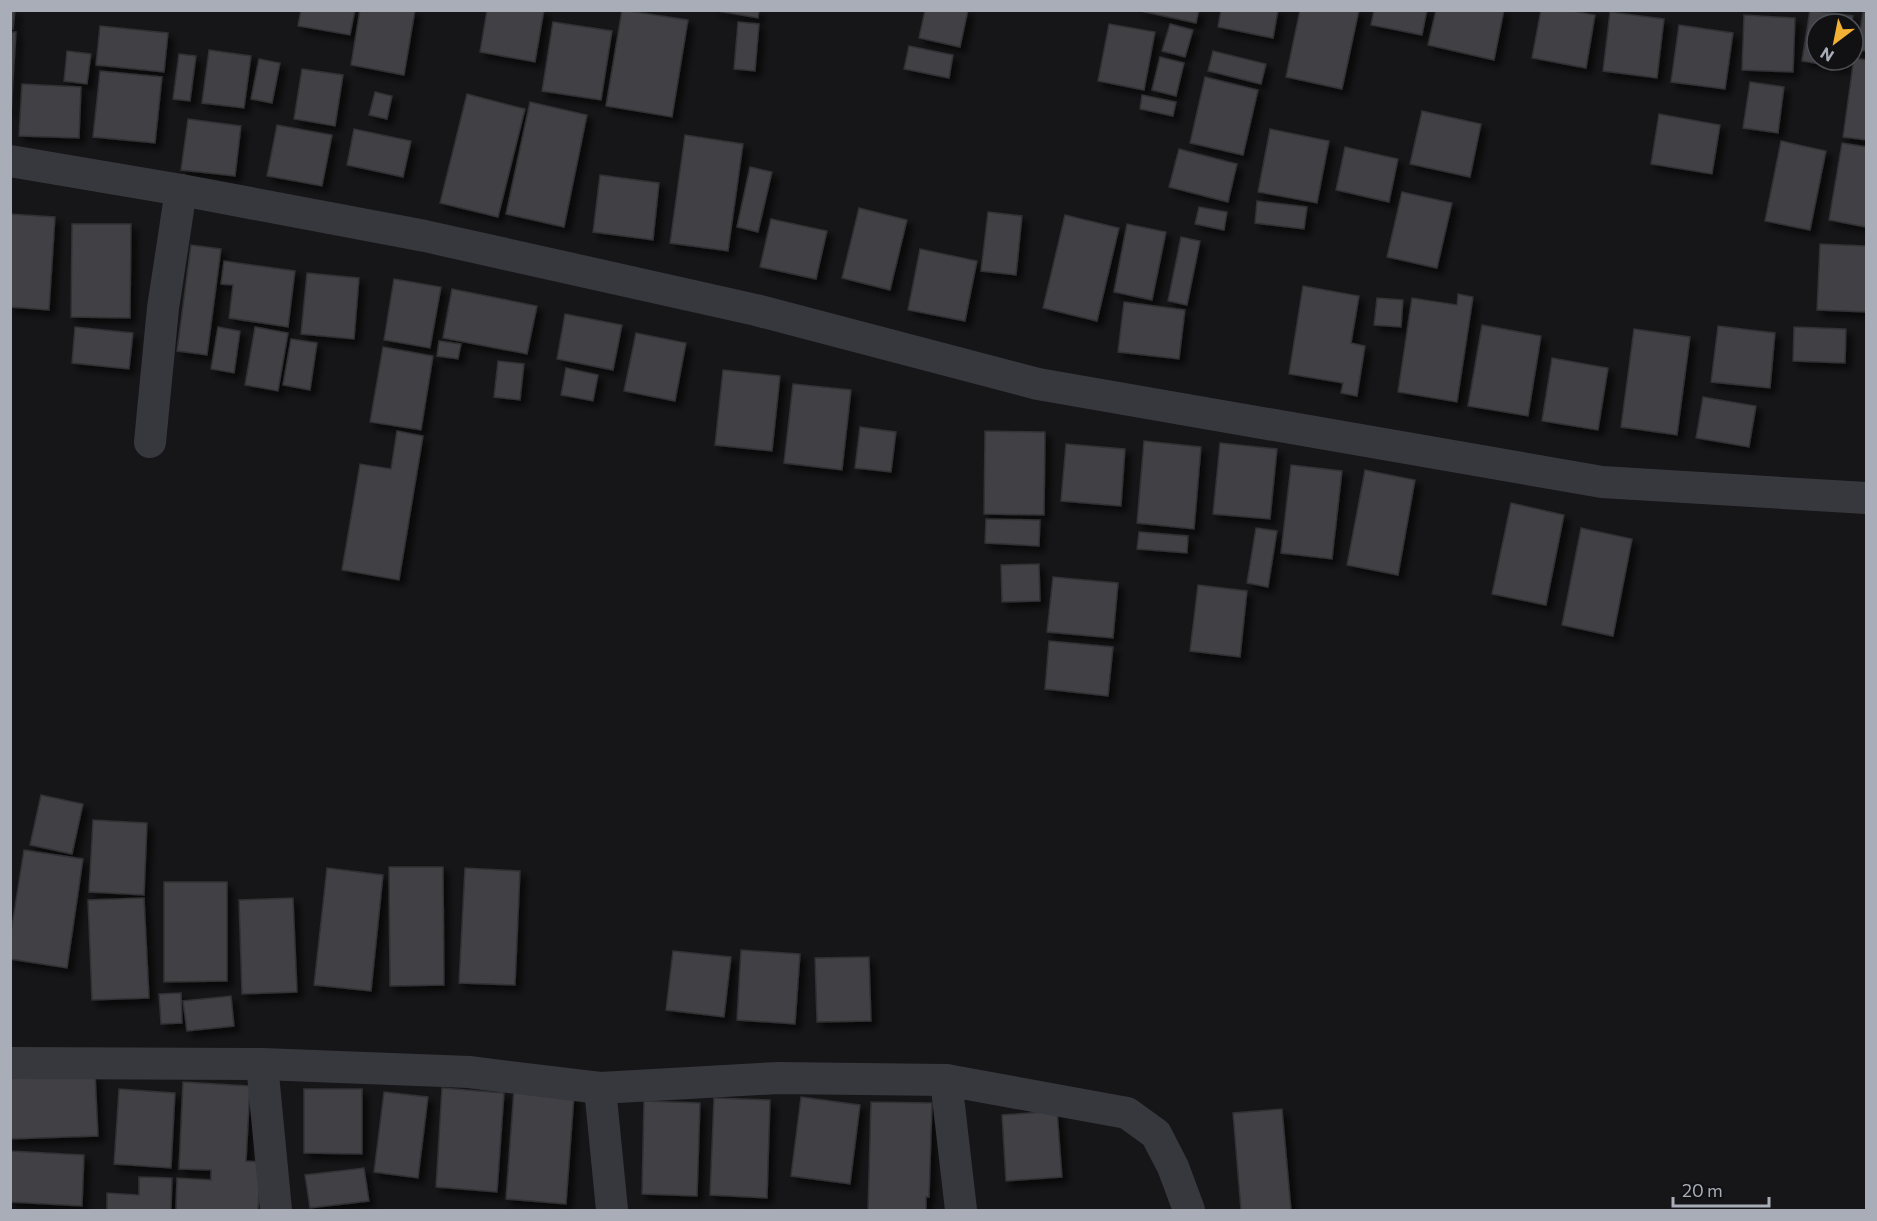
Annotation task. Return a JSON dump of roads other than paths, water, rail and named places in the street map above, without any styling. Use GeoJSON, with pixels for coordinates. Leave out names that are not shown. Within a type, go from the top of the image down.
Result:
{"type":"FeatureCollection","features":[{"type":"Feature","properties":{"kind":"street"},"geometry":{"type":"LineString","coordinates":[[10,161],[181,190],[425,236],[756,310],[1038,384],[1602,482],[1866,498]]}},
{"type":"Feature","properties":{"kind":"street"},"geometry":{"type":"LineString","coordinates":[[150,442],[163,308],[181,190]]}},
{"type":"Feature","properties":{"kind":"street"},"geometry":{"type":"LineString","coordinates":[[10,1063],[262,1064],[469,1072],[600,1088],[778,1078],[946,1080],[1127,1113],[1156,1134],[1173,1167],[1189,1210]]}},
{"type":"Feature","properties":{"kind":"street"},"geometry":{"type":"LineString","coordinates":[[262,1064],[276,1210]]}},
{"type":"Feature","properties":{"kind":"street"},"geometry":{"type":"LineString","coordinates":[[946,1080],[961,1210]]}},
{"type":"Feature","properties":{"kind":"street"},"geometry":{"type":"LineString","coordinates":[[600,1088],[612,1210]]}}]}
